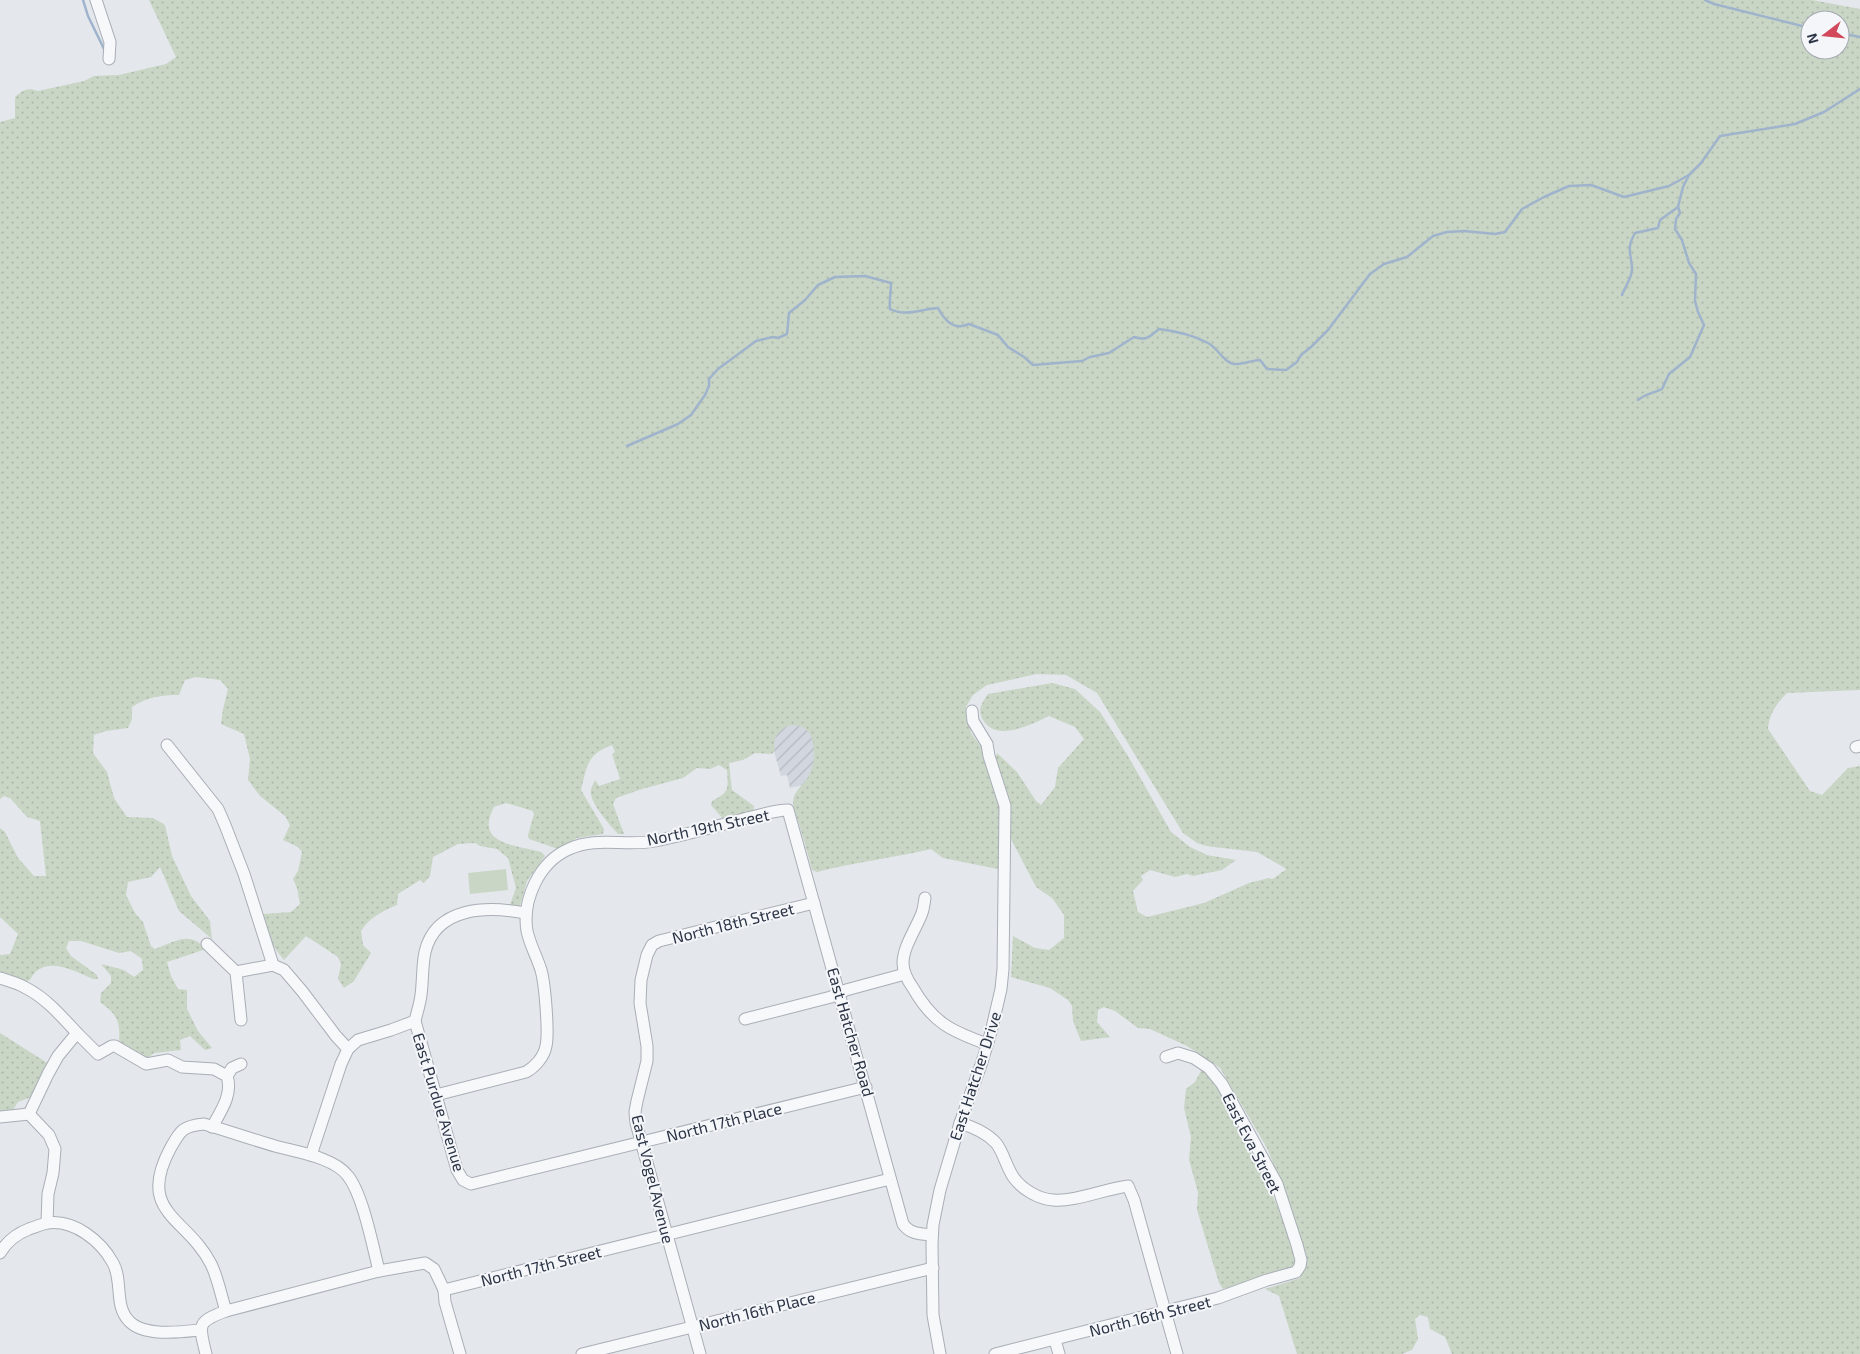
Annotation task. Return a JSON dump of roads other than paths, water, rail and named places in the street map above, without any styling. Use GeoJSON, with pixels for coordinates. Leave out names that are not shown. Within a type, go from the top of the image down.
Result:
{"type":"FeatureCollection","features":[{"type":"Feature","properties":{"kind":"street"},"geometry":{"type":"LineString","coordinates":[[96,0],[110,42],[109,59]]}},
{"type":"Feature","properties":{"kind":"street","name":"East Hatcher Drive"},"geometry":{"type":"LineString","coordinates":[[940,1354],[933,1315],[932,1235],[940,1190],[987,1044],[1001,989],[1003,969],[1005,806],[987,744],[973,721],[972,711]]}},
{"type":"Feature","properties":{"kind":"street"},"geometry":{"type":"LineString","coordinates":[[167,745],[218,809],[244,874],[273,965]]}},
{"type":"Feature","properties":{"kind":"street","name":"East Hatcher Road"},"geometry":{"type":"LineString","coordinates":[[788,810],[903,1224],[907,1230],[916,1234],[932,1235]]}},
{"type":"Feature","properties":{"kind":"street","name":"North 19th Street"},"geometry":{"type":"LineString","coordinates":[[525,913],[534,885],[542,872],[558,854],[577,845],[591,842],[653,842],[788,810]]}},
{"type":"Feature","properties":{"kind":"street"},"geometry":{"type":"LineString","coordinates":[[925,898],[922,912],[905,952],[903,963],[905,974],[918,996],[939,1022],[955,1032],[987,1044]]}},
{"type":"Feature","properties":{"kind":"street","name":"North 18th Street"},"geometry":{"type":"LineString","coordinates":[[652,945],[659,941],[814,903]]}},
{"type":"Feature","properties":{"kind":"street"},"geometry":{"type":"LineString","coordinates":[[311,1155],[341,1064],[348,1049],[358,1040],[415,1021],[421,993],[427,946],[434,934],[446,921],[462,914],[485,909],[505,909],[525,913],[528,932],[544,985],[546,1046],[543,1055],[526,1072],[436,1095]]}},
{"type":"Feature","properties":{"kind":"street"},"geometry":{"type":"LineString","coordinates":[[207,944],[236,972],[241,1020]]}},
{"type":"Feature","properties":{"kind":"street","name":"East Vogel Avenue"},"geometry":{"type":"LineString","coordinates":[[652,945],[647,955],[641,983],[641,1014],[647,1046],[647,1061],[635,1112],[641,1142],[700,1354]]}},
{"type":"Feature","properties":{"kind":"street"},"geometry":{"type":"LineString","coordinates":[[236,972],[273,965],[284,970],[348,1049]]}},
{"type":"Feature","properties":{"kind":"street"},"geometry":{"type":"LineString","coordinates":[[745,1019],[831,998],[905,974]]}},
{"type":"Feature","properties":{"kind":"street"},"geometry":{"type":"LineString","coordinates":[[0,978],[25,986],[32,991],[52,1007],[98,1054],[115,1046],[146,1064],[160,1068],[178,1065],[214,1069],[227,1076],[229,1082],[226,1102],[212,1127]]}},
{"type":"Feature","properties":{"kind":"street","name":"East Purdue Avenue"},"geometry":{"type":"LineString","coordinates":[[415,1021],[457,1170],[459,1176],[466,1182]]}},
{"type":"Feature","properties":{"kind":"street"},"geometry":{"type":"LineString","coordinates":[[29,1114],[58,1056],[77,1033]]}},
{"type":"Feature","properties":{"kind":"street","name":"East Eva Street"},"geometry":{"type":"LineString","coordinates":[[1166,1058],[1178,1053],[1194,1058],[1209,1068],[1222,1084],[1277,1184],[1297,1245],[1301,1260],[1300,1266]]}},
{"type":"Feature","properties":{"kind":"street"},"geometry":{"type":"LineString","coordinates":[[227,1076],[232,1068],[241,1064]]}},
{"type":"Feature","properties":{"kind":"street","name":"North 17th Place"},"geometry":{"type":"LineString","coordinates":[[466,1182],[471,1184],[480,1182],[866,1087]]}},
{"type":"Feature","properties":{"kind":"street"},"geometry":{"type":"LineString","coordinates":[[0,1117],[29,1114]]}},
{"type":"Feature","properties":{"kind":"street"},"geometry":{"type":"LineString","coordinates":[[29,1114],[49,1135],[54,1149],[53,1173],[48,1194],[47,1223]]}},
{"type":"Feature","properties":{"kind":"street"},"geometry":{"type":"LineString","coordinates":[[226,1311],[210,1262],[201,1248],[168,1213],[160,1196],[158,1183],[165,1158],[181,1130],[191,1125],[204,1124],[311,1155],[342,1170],[353,1182],[379,1271]]}},
{"type":"Feature","properties":{"kind":"street"},"geometry":{"type":"LineString","coordinates":[[960,1124],[985,1133],[991,1138],[997,1144],[1014,1178],[1027,1190],[1041,1197],[1052,1200],[1064,1200],[1128,1186],[1134,1200],[1177,1354]]}},
{"type":"Feature","properties":{"kind":"street","name":"North 17th Street"},"geometry":{"type":"LineString","coordinates":[[444,1290],[890,1179]]}},
{"type":"Feature","properties":{"kind":"street"},"geometry":{"type":"LineString","coordinates":[[0,1253],[11,1239],[24,1231],[47,1223],[73,1226],[84,1232],[98,1244],[113,1264],[118,1278],[121,1308],[129,1322],[142,1329],[154,1331],[200,1330]]}},
{"type":"Feature","properties":{"kind":"street"},"geometry":{"type":"LineString","coordinates":[[206,1354],[200,1330],[202,1323],[226,1311],[379,1271],[425,1263],[434,1269],[444,1290],[444,1302],[460,1354]]}},
{"type":"Feature","properties":{"kind":"street","name":"North 16th Street"},"geometry":{"type":"LineString","coordinates":[[995,1354],[1218,1298],[1267,1280],[1296,1272],[1300,1266]]}},
{"type":"Feature","properties":{"kind":"street","name":"North 16th Place"},"geometry":{"type":"LineString","coordinates":[[582,1354],[932,1268]]}},
{"type":"Feature","properties":{"kind":"street"},"geometry":{"type":"LineString","coordinates":[[1055,1340],[1059,1354]]}},
{"type":"Feature","properties":{"kind":"waterway"},"geometry":{"type":"LineString","coordinates":[[83,0],[88,16],[105,51]]}},
{"type":"Feature","properties":{"kind":"waterway"},"geometry":{"type":"LineString","coordinates":[[1705,0],[1714,4],[1800,26]]}},
{"type":"Feature","properties":{"kind":"waterway"},"geometry":{"type":"LineString","coordinates":[[1850,35],[1860,37]]}},
{"type":"Feature","properties":{"kind":"waterway"},"geometry":{"type":"LineString","coordinates":[[1622,295],[1631,274],[1630,247],[1635,233],[1658,228],[1660,220],[1678,207],[1683,187],[1689,175],[1701,163],[1720,136],[1795,124],[1824,112],[1860,89]]}},
{"type":"Feature","properties":{"kind":"waterway"},"geometry":{"type":"LineString","coordinates":[[627,446],[678,424],[691,415],[705,395],[709,386],[709,379],[718,369],[756,341],[773,337],[778,338],[787,334],[789,313],[805,300],[818,285],[835,277],[865,276],[891,283],[890,309],[908,312],[938,308],[950,324],[959,326],[969,324],[998,335],[1008,347],[1033,365],[1082,361],[1090,357],[1109,353],[1134,337],[1148,338],[1159,329],[1202,340],[1212,345],[1230,363],[1240,364],[1260,360],[1267,369],[1286,370],[1297,362],[1301,355],[1328,330],[1370,274],[1384,264],[1407,257],[1433,236],[1447,232],[1464,231],[1495,234],[1505,232],[1522,209],[1569,186],[1591,185],[1624,197],[1669,186],[1689,175]]}},
{"type":"Feature","properties":{"kind":"waterway"},"geometry":{"type":"LineString","coordinates":[[1638,400],[1662,389],[1669,374],[1690,357],[1704,325],[1695,301],[1696,274],[1689,263],[1682,240],[1675,229],[1676,219],[1680,213],[1678,207]]}}]}
